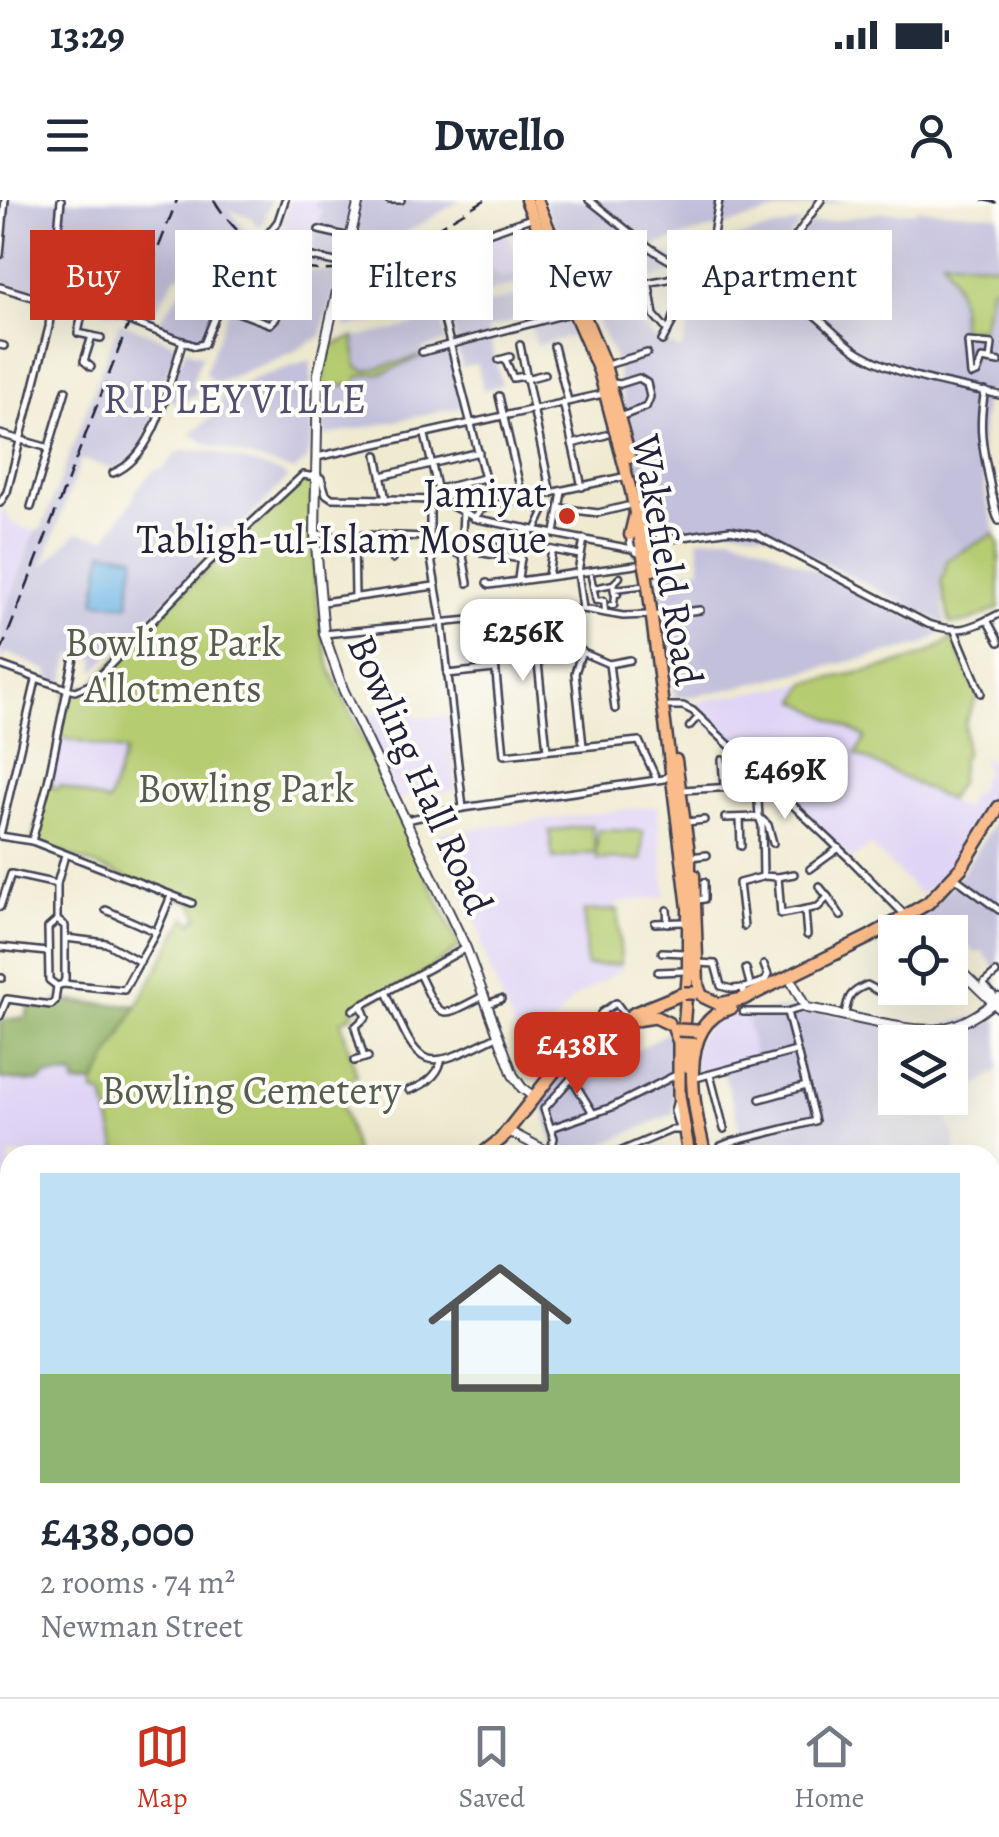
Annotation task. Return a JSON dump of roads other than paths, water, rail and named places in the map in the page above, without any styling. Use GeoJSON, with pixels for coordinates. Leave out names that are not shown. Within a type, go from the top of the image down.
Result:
{"type":"FeatureCollection","features":[{"type":"Feature","properties":{"kind":"highway"},"geometry":{"type":"LineString","coordinates":[[919,915],[954,877],[999,807]]}},
{"type":"Feature","properties":{"kind":"highway"},"geometry":{"type":"LineString","coordinates":[[494,1145],[557,1068],[627,1018],[688,995],[729,1004],[878,940]]}},
{"type":"Feature","properties":{"kind":"highway"},"geometry":{"type":"LineString","coordinates":[[503,1145],[581,1054],[643,1016],[673,1027],[704,1027],[722,1011],[749,1003],[791,979]]}},
{"type":"Feature","properties":{"kind":"highway"},"geometry":{"type":"LineString","coordinates":[[688,995],[713,1010],[694,1046],[697,1145]]}},
{"type":"Feature","properties":{"kind":"highway"},"geometry":{"type":"LineString","coordinates":[[688,995],[664,1011],[679,1042],[682,1132],[690,1145]]}},
{"type":"Feature","properties":{"kind":"main road","name":"Wakefield Road"},"geometry":{"type":"LineString","coordinates":[[526,200],[540,230]]}},
{"type":"Feature","properties":{"kind":"main road","name":"Wakefield Road"},"geometry":{"type":"LineString","coordinates":[[537,200],[548,230]]}},
{"type":"Feature","properties":{"kind":"main road","name":"Wakefield Road"},"geometry":{"type":"LineString","coordinates":[[582,320],[620,418],[636,531]]}},
{"type":"Feature","properties":{"kind":"main road","name":"Wakefield Road"},"geometry":{"type":"LineString","coordinates":[[583,320],[604,365],[628,476],[631,510],[636,531],[650,551],[653,571],[655,614],[670,706],[669,781],[685,822],[688,1086],[696,1145]]}},
{"type":"Feature","properties":{"kind":"main road","name":"Wakefield Road"},"geometry":{"type":"LineString","coordinates":[[650,551],[669,781],[687,860]]}},
{"type":"Feature","properties":{"kind":"main road"},"geometry":{"type":"LineString","coordinates":[[687,860],[703,934],[698,985],[688,995],[682,983],[687,860]]}},
{"type":"Feature","properties":{"kind":"street"},"geometry":{"type":"LineString","coordinates":[[0,255],[5,200]]}},
{"type":"Feature","properties":{"kind":"street"},"geometry":{"type":"LineString","coordinates":[[58,230],[61,200]]}},
{"type":"Feature","properties":{"kind":"street"},"geometry":{"type":"LineString","coordinates":[[271,230],[285,200]]}},
{"type":"Feature","properties":{"kind":"street","name":"Bowling Hall Road"},"geometry":{"type":"LineString","coordinates":[[352,230],[359,200]]}},
{"type":"Feature","properties":{"kind":"street"},"geometry":{"type":"LineString","coordinates":[[389,200],[400,201]]}},
{"type":"Feature","properties":{"kind":"street"},"geometry":{"type":"LineString","coordinates":[[588,200],[667,255]]}},
{"type":"Feature","properties":{"kind":"street"},"geometry":{"type":"LineString","coordinates":[[714,230],[719,200]]}},
{"type":"Feature","properties":{"kind":"street"},"geometry":{"type":"LineString","coordinates":[[800,230],[821,200]]}},
{"type":"Feature","properties":{"kind":"street"},"geometry":{"type":"LineString","coordinates":[[493,231],[534,217]]}},
{"type":"Feature","properties":{"kind":"street"},"geometry":{"type":"LineString","coordinates":[[318,230],[332,233]]}},
{"type":"Feature","properties":{"kind":"street"},"geometry":{"type":"LineString","coordinates":[[312,257],[332,265]]}},
{"type":"Feature","properties":{"kind":"street"},"geometry":{"type":"LineString","coordinates":[[667,279],[649,285],[654,316],[668,330]]}},
{"type":"Feature","properties":{"kind":"street"},"geometry":{"type":"LineString","coordinates":[[0,287],[30,296]]}},
{"type":"Feature","properties":{"kind":"street","name":"Bowling Hall Road"},"geometry":{"type":"LineString","coordinates":[[332,313],[318,374],[314,476],[324,634],[343,689],[466,948],[517,1082],[534,1097]]}},
{"type":"Feature","properties":{"kind":"street"},"geometry":{"type":"LineString","coordinates":[[0,503],[7,492],[4,481],[19,440],[50,320]]}},
{"type":"Feature","properties":{"kind":"street"},"geometry":{"type":"LineString","coordinates":[[78,333],[81,320]]}},
{"type":"Feature","properties":{"kind":"street"},"geometry":{"type":"LineString","coordinates":[[127,320],[200,346],[207,342],[216,320]]}},
{"type":"Feature","properties":{"kind":"street"},"geometry":{"type":"LineString","coordinates":[[445,320],[489,494]]}},
{"type":"Feature","properties":{"kind":"street"},"geometry":{"type":"LineString","coordinates":[[422,352],[538,320]]}},
{"type":"Feature","properties":{"kind":"street"},"geometry":{"type":"LineString","coordinates":[[662,341],[671,320]]}},
{"type":"Feature","properties":{"kind":"street"},"geometry":{"type":"LineString","coordinates":[[819,320],[841,341],[888,367],[924,381],[999,395]]}},
{"type":"Feature","properties":{"kind":"street"},"geometry":{"type":"LineString","coordinates":[[69,331],[101,338]]}},
{"type":"Feature","properties":{"kind":"street"},"geometry":{"type":"LineString","coordinates":[[91,367],[84,361],[92,336]]}},
{"type":"Feature","properties":{"kind":"street"},"geometry":{"type":"LineString","coordinates":[[113,473],[128,468],[146,447],[182,341]]}},
{"type":"Feature","properties":{"kind":"street"},"geometry":{"type":"LineString","coordinates":[[990,360],[992,344],[968,342],[970,374],[977,373],[982,360],[999,362]]}},
{"type":"Feature","properties":{"kind":"street"},"geometry":{"type":"LineString","coordinates":[[520,345],[552,494]]}},
{"type":"Feature","properties":{"kind":"street"},"geometry":{"type":"LineString","coordinates":[[554,346],[582,487]]}},
{"type":"Feature","properties":{"kind":"street"},"geometry":{"type":"LineString","coordinates":[[604,365],[647,353]]}},
{"type":"Feature","properties":{"kind":"street"},"geometry":{"type":"LineString","coordinates":[[505,359],[513,378],[540,373]]}},
{"type":"Feature","properties":{"kind":"street"},"geometry":{"type":"LineString","coordinates":[[317,457],[565,402],[642,379],[647,384],[649,402],[620,418]]}},
{"type":"Feature","properties":{"kind":"street"},"geometry":{"type":"LineString","coordinates":[[31,507],[66,390]]}},
{"type":"Feature","properties":{"kind":"street"},"geometry":{"type":"LineString","coordinates":[[985,392],[980,418],[981,450],[998,519]]}},
{"type":"Feature","properties":{"kind":"street"},"geometry":{"type":"LineString","coordinates":[[499,396],[523,500]]}},
{"type":"Feature","properties":{"kind":"street"},"geometry":{"type":"LineString","coordinates":[[0,434],[49,448]]}},
{"type":"Feature","properties":{"kind":"street"},"geometry":{"type":"LineString","coordinates":[[425,434],[440,500]]}},
{"type":"Feature","properties":{"kind":"street"},"geometry":{"type":"LineString","coordinates":[[572,444],[606,435]]}},
{"type":"Feature","properties":{"kind":"street"},"geometry":{"type":"LineString","coordinates":[[382,476],[480,452]]}},
{"type":"Feature","properties":{"kind":"street"},"geometry":{"type":"LineString","coordinates":[[377,455],[386,500]]}},
{"type":"Feature","properties":{"kind":"street"},"geometry":{"type":"LineString","coordinates":[[0,665],[67,689],[83,689],[92,684],[208,563],[299,476],[321,478],[326,494],[332,498],[440,500],[473,518],[650,551],[670,539],[730,530],[757,535],[928,624],[955,631],[999,616]]}},
{"type":"Feature","properties":{"kind":"street"},"geometry":{"type":"LineString","coordinates":[[473,518],[482,508],[628,476]]}},
{"type":"Feature","properties":{"kind":"street"},"geometry":{"type":"LineString","coordinates":[[443,488],[485,478]]}},
{"type":"Feature","properties":{"kind":"street"},"geometry":{"type":"LineString","coordinates":[[555,533],[562,492]]}},
{"type":"Feature","properties":{"kind":"street"},"geometry":{"type":"LineString","coordinates":[[536,530],[546,512],[537,508],[540,496]]}},
{"type":"Feature","properties":{"kind":"street"},"geometry":{"type":"LineString","coordinates":[[430,502],[430,553],[442,622],[463,808]]}},
{"type":"Feature","properties":{"kind":"street"},"geometry":{"type":"LineString","coordinates":[[560,508],[598,514],[631,510]]}},
{"type":"Feature","properties":{"kind":"street"},"geometry":{"type":"LineString","coordinates":[[462,513],[462,534]]}},
{"type":"Feature","properties":{"kind":"street"},"geometry":{"type":"LineString","coordinates":[[518,580],[525,528]]}},
{"type":"Feature","properties":{"kind":"street"},"geometry":{"type":"LineString","coordinates":[[636,531],[650,551]]}},
{"type":"Feature","properties":{"kind":"street"},"geometry":{"type":"LineString","coordinates":[[616,545],[636,531],[670,539]]}},
{"type":"Feature","properties":{"kind":"street"},"geometry":{"type":"LineString","coordinates":[[315,534],[332,535]]}},
{"type":"Feature","properties":{"kind":"street"},"geometry":{"type":"LineString","coordinates":[[650,551],[658,534]]}},
{"type":"Feature","properties":{"kind":"street"},"geometry":{"type":"LineString","coordinates":[[481,536],[580,555]]}},
{"type":"Feature","properties":{"kind":"street"},"geometry":{"type":"LineString","coordinates":[[392,537],[392,559]]}},
{"type":"Feature","properties":{"kind":"street"},"geometry":{"type":"LineString","coordinates":[[355,597],[354,538],[430,537]]}},
{"type":"Feature","properties":{"kind":"street"},"geometry":{"type":"LineString","coordinates":[[582,605],[578,572],[584,539]]}},
{"type":"Feature","properties":{"kind":"street"},"geometry":{"type":"LineString","coordinates":[[548,576],[552,550]]}},
{"type":"Feature","properties":{"kind":"street"},"geometry":{"type":"LineString","coordinates":[[430,553],[454,552],[463,556],[468,584]]}},
{"type":"Feature","properties":{"kind":"street"},"geometry":{"type":"LineString","coordinates":[[482,552],[522,559]]}},
{"type":"Feature","properties":{"kind":"street"},"geometry":{"type":"LineString","coordinates":[[488,583],[578,572],[593,574],[636,565]]}},
{"type":"Feature","properties":{"kind":"street"},"geometry":{"type":"LineString","coordinates":[[612,606],[618,592],[614,593],[614,587],[620,577],[619,567]]}},
{"type":"Feature","properties":{"kind":"street"},"geometry":{"type":"LineString","coordinates":[[593,574],[596,599]]}},
{"type":"Feature","properties":{"kind":"street"},"geometry":{"type":"LineString","coordinates":[[320,603],[434,586]]}},
{"type":"Feature","properties":{"kind":"street"},"geometry":{"type":"LineString","coordinates":[[596,586],[640,586]]}},
{"type":"Feature","properties":{"kind":"street"},"geometry":{"type":"LineString","coordinates":[[582,605],[604,600],[623,616],[700,610]]}},
{"type":"Feature","properties":{"kind":"street"},"geometry":{"type":"LineString","coordinates":[[324,634],[533,614],[582,605],[612,606]]}},
{"type":"Feature","properties":{"kind":"street"},"geometry":{"type":"LineString","coordinates":[[533,614],[547,751]]}},
{"type":"Feature","properties":{"kind":"street"},"geometry":{"type":"LineString","coordinates":[[987,620],[999,642]]}},
{"type":"Feature","properties":{"kind":"street"},"geometry":{"type":"LineString","coordinates":[[955,631],[981,693]]}},
{"type":"Feature","properties":{"kind":"street"},"geometry":{"type":"LineString","coordinates":[[630,660],[608,664],[558,642],[501,648],[495,669],[504,755],[639,741],[669,781]]}},
{"type":"Feature","properties":{"kind":"street"},"geometry":{"type":"LineString","coordinates":[[582,652],[575,673],[583,746]]}},
{"type":"Feature","properties":{"kind":"street"},"geometry":{"type":"LineString","coordinates":[[32,842],[74,657]]}},
{"type":"Feature","properties":{"kind":"street"},"geometry":{"type":"LineString","coordinates":[[608,664],[615,709]]}},
{"type":"Feature","properties":{"kind":"street"},"geometry":{"type":"LineString","coordinates":[[447,674],[495,669]]}},
{"type":"Feature","properties":{"kind":"street"},"geometry":{"type":"LineString","coordinates":[[36,680],[3,804],[0,836],[32,842],[192,903]]}},
{"type":"Feature","properties":{"kind":"street"},"geometry":{"type":"LineString","coordinates":[[670,706],[684,706],[699,716],[839,848],[901,915]]}},
{"type":"Feature","properties":{"kind":"street"},"geometry":{"type":"LineString","coordinates":[[689,727],[699,716]]}},
{"type":"Feature","properties":{"kind":"street"},"geometry":{"type":"LineString","coordinates":[[722,760],[724,787]]}},
{"type":"Feature","properties":{"kind":"street"},"geometry":{"type":"LineString","coordinates":[[403,821],[463,808],[669,781],[735,790],[733,772]]}},
{"type":"Feature","properties":{"kind":"street"},"geometry":{"type":"LineString","coordinates":[[760,774],[757,785],[763,876]]}},
{"type":"Feature","properties":{"kind":"street"},"geometry":{"type":"LineString","coordinates":[[725,818],[759,817],[768,825],[773,843]]}},
{"type":"Feature","properties":{"kind":"street"},"geometry":{"type":"LineString","coordinates":[[740,819],[741,846]]}},
{"type":"Feature","properties":{"kind":"street"},"geometry":{"type":"LineString","coordinates":[[685,822],[704,820]]}},
{"type":"Feature","properties":{"kind":"street"},"geometry":{"type":"LineString","coordinates":[[810,869],[839,848]]}},
{"type":"Feature","properties":{"kind":"street"},"geometry":{"type":"LineString","coordinates":[[65,855],[57,884],[57,920],[48,928],[49,980],[60,985],[124,990],[171,896]]}},
{"type":"Feature","properties":{"kind":"street"},"geometry":{"type":"LineString","coordinates":[[687,860],[707,855]]}},
{"type":"Feature","properties":{"kind":"street"},"geometry":{"type":"LineString","coordinates":[[0,907],[11,874],[57,884]]}},
{"type":"Feature","properties":{"kind":"street"},"geometry":{"type":"LineString","coordinates":[[729,883],[794,874]]}},
{"type":"Feature","properties":{"kind":"street"},"geometry":{"type":"LineString","coordinates":[[778,877],[781,914],[818,907],[828,897]]}},
{"type":"Feature","properties":{"kind":"street"},"geometry":{"type":"LineString","coordinates":[[954,877],[999,910]]}},
{"type":"Feature","properties":{"kind":"street"},"geometry":{"type":"LineString","coordinates":[[697,900],[704,899],[704,882]]}},
{"type":"Feature","properties":{"kind":"street"},"geometry":{"type":"LineString","coordinates":[[739,883],[744,926]]}},
{"type":"Feature","properties":{"kind":"street"},"geometry":{"type":"LineString","coordinates":[[819,886],[841,916]]}},
{"type":"Feature","properties":{"kind":"street"},"geometry":{"type":"LineString","coordinates":[[106,910],[156,932]]}},
{"type":"Feature","properties":{"kind":"street"},"geometry":{"type":"LineString","coordinates":[[668,910],[668,922]]}},
{"type":"Feature","properties":{"kind":"street"},"geometry":{"type":"LineString","coordinates":[[805,910],[807,934]]}},
{"type":"Feature","properties":{"kind":"street"},"geometry":{"type":"LineString","coordinates":[[1,1013],[7,999],[50,1005],[55,1001],[66,938],[65,926],[57,920]]}},
{"type":"Feature","properties":{"kind":"street"},"geometry":{"type":"LineString","coordinates":[[655,923],[683,922]]}},
{"type":"Feature","properties":{"kind":"street"},"geometry":{"type":"LineString","coordinates":[[66,938],[106,943],[140,962]]}},
{"type":"Feature","properties":{"kind":"street"},"geometry":{"type":"LineString","coordinates":[[0,947],[48,952]]}},
{"type":"Feature","properties":{"kind":"street"},"geometry":{"type":"LineString","coordinates":[[353,1010],[466,948]]}},
{"type":"Feature","properties":{"kind":"street"},"geometry":{"type":"LineString","coordinates":[[662,952],[684,953]]}},
{"type":"Feature","properties":{"kind":"street"},"geometry":{"type":"LineString","coordinates":[[698,963],[715,964],[720,984],[732,990],[766,979],[764,965]]}},
{"type":"Feature","properties":{"kind":"street"},"geometry":{"type":"LineString","coordinates":[[729,1004],[745,994],[746,969]]}},
{"type":"Feature","properties":{"kind":"street"},"geometry":{"type":"LineString","coordinates":[[658,972],[684,971]]}},
{"type":"Feature","properties":{"kind":"street"},"geometry":{"type":"LineString","coordinates":[[996,973],[983,984],[997,1002]]}},
{"type":"Feature","properties":{"kind":"street"},"geometry":{"type":"LineString","coordinates":[[420,976],[435,1008],[443,1013],[501,999]]}},
{"type":"Feature","properties":{"kind":"street"},"geometry":{"type":"LineString","coordinates":[[968,977],[997,1002]]}},
{"type":"Feature","properties":{"kind":"street"},"geometry":{"type":"LineString","coordinates":[[791,979],[790,986],[799,994],[804,1007]]}},
{"type":"Feature","properties":{"kind":"street"},"geometry":{"type":"LineString","coordinates":[[844,1014],[849,996],[867,985],[878,991]]}},
{"type":"Feature","properties":{"kind":"street"},"geometry":{"type":"LineString","coordinates":[[836,993],[849,996]]}},
{"type":"Feature","properties":{"kind":"street"},"geometry":{"type":"LineString","coordinates":[[387,994],[413,1049],[426,1058],[441,1062],[500,1035]]}},
{"type":"Feature","properties":{"kind":"street"},"geometry":{"type":"LineString","coordinates":[[743,1012],[787,1012],[804,1007],[925,1030],[945,1028],[997,1002]]}},
{"type":"Feature","properties":{"kind":"street"},"geometry":{"type":"LineString","coordinates":[[354,1061],[366,1058],[354,1026],[366,1017],[361,1006]]}},
{"type":"Feature","properties":{"kind":"street"},"geometry":{"type":"LineString","coordinates":[[723,1145],[815,1121],[787,1012]]}},
{"type":"Feature","properties":{"kind":"street"},"geometry":{"type":"LineString","coordinates":[[578,1030],[590,1042]]}},
{"type":"Feature","properties":{"kind":"street"},"geometry":{"type":"LineString","coordinates":[[554,1145],[544,1109],[571,1077],[625,1037]]}},
{"type":"Feature","properties":{"kind":"street"},"geometry":{"type":"LineString","coordinates":[[694,1079],[796,1051]]}},
{"type":"Feature","properties":{"kind":"street"},"geometry":{"type":"LineString","coordinates":[[407,1091],[422,1086],[438,1072],[441,1062]]}},
{"type":"Feature","properties":{"kind":"street"},"geometry":{"type":"LineString","coordinates":[[551,1128],[612,1107],[679,1073]]}},
{"type":"Feature","properties":{"kind":"street"},"geometry":{"type":"LineString","coordinates":[[710,1075],[724,1129]]}},
{"type":"Feature","properties":{"kind":"street"},"geometry":{"type":"LineString","coordinates":[[571,1077],[593,1112]]}},
{"type":"Feature","properties":{"kind":"street"},"geometry":{"type":"LineString","coordinates":[[760,1099],[806,1086]]}},
{"type":"Feature","properties":{"kind":"street"},"geometry":{"type":"LineString","coordinates":[[636,1145],[671,1130],[682,1132]]}},
{"type":"Feature","properties":{"kind":"street"},"geometry":{"type":"LineString","coordinates":[[514,1134],[534,1145]]}},
{"type":"Feature","properties":{"kind":"water"},"geometry":{"type":"Polygon","coordinates":[[[103,551],[135,556],[128,605],[95,602],[103,551]]]}},
{"type":"Feature","properties":{"kind":"railway"},"geometry":{"type":"LineString","coordinates":[[0,654],[177,200]]}},
{"type":"Feature","properties":{"kind":"railway"},"geometry":{"type":"LineString","coordinates":[[214,200],[226,218],[258,248],[295,266],[316,270],[337,270],[375,259],[408,245],[485,200]]}},
{"type":"Feature","properties":{"kind":"railway"},"geometry":{"type":"LineString","coordinates":[[982,200],[999,203]]}},
{"type":"Feature","properties":{"kind":"place","name":"Jamiyat Tabligh-ul-Islam Mosque"},"geometry":{"type":"Point","coordinates":[567,516]}},
{"type":"Feature","properties":{"kind":"district","name":"RIPLEYVILLE"},"geometry":{"type":"Point","coordinates":[236,398]}},
{"type":"Feature","properties":{"kind":"park label","name":"Bowling Park Allotments"},"geometry":{"type":"Point","coordinates":[173,665]}},
{"type":"Feature","properties":{"kind":"park label","name":"Bowling Park"},"geometry":{"type":"Point","coordinates":[246,788]}},
{"type":"Feature","properties":{"kind":"park label","name":"Bowling Cemetery"},"geometry":{"type":"Point","coordinates":[251,1090]}}]}
